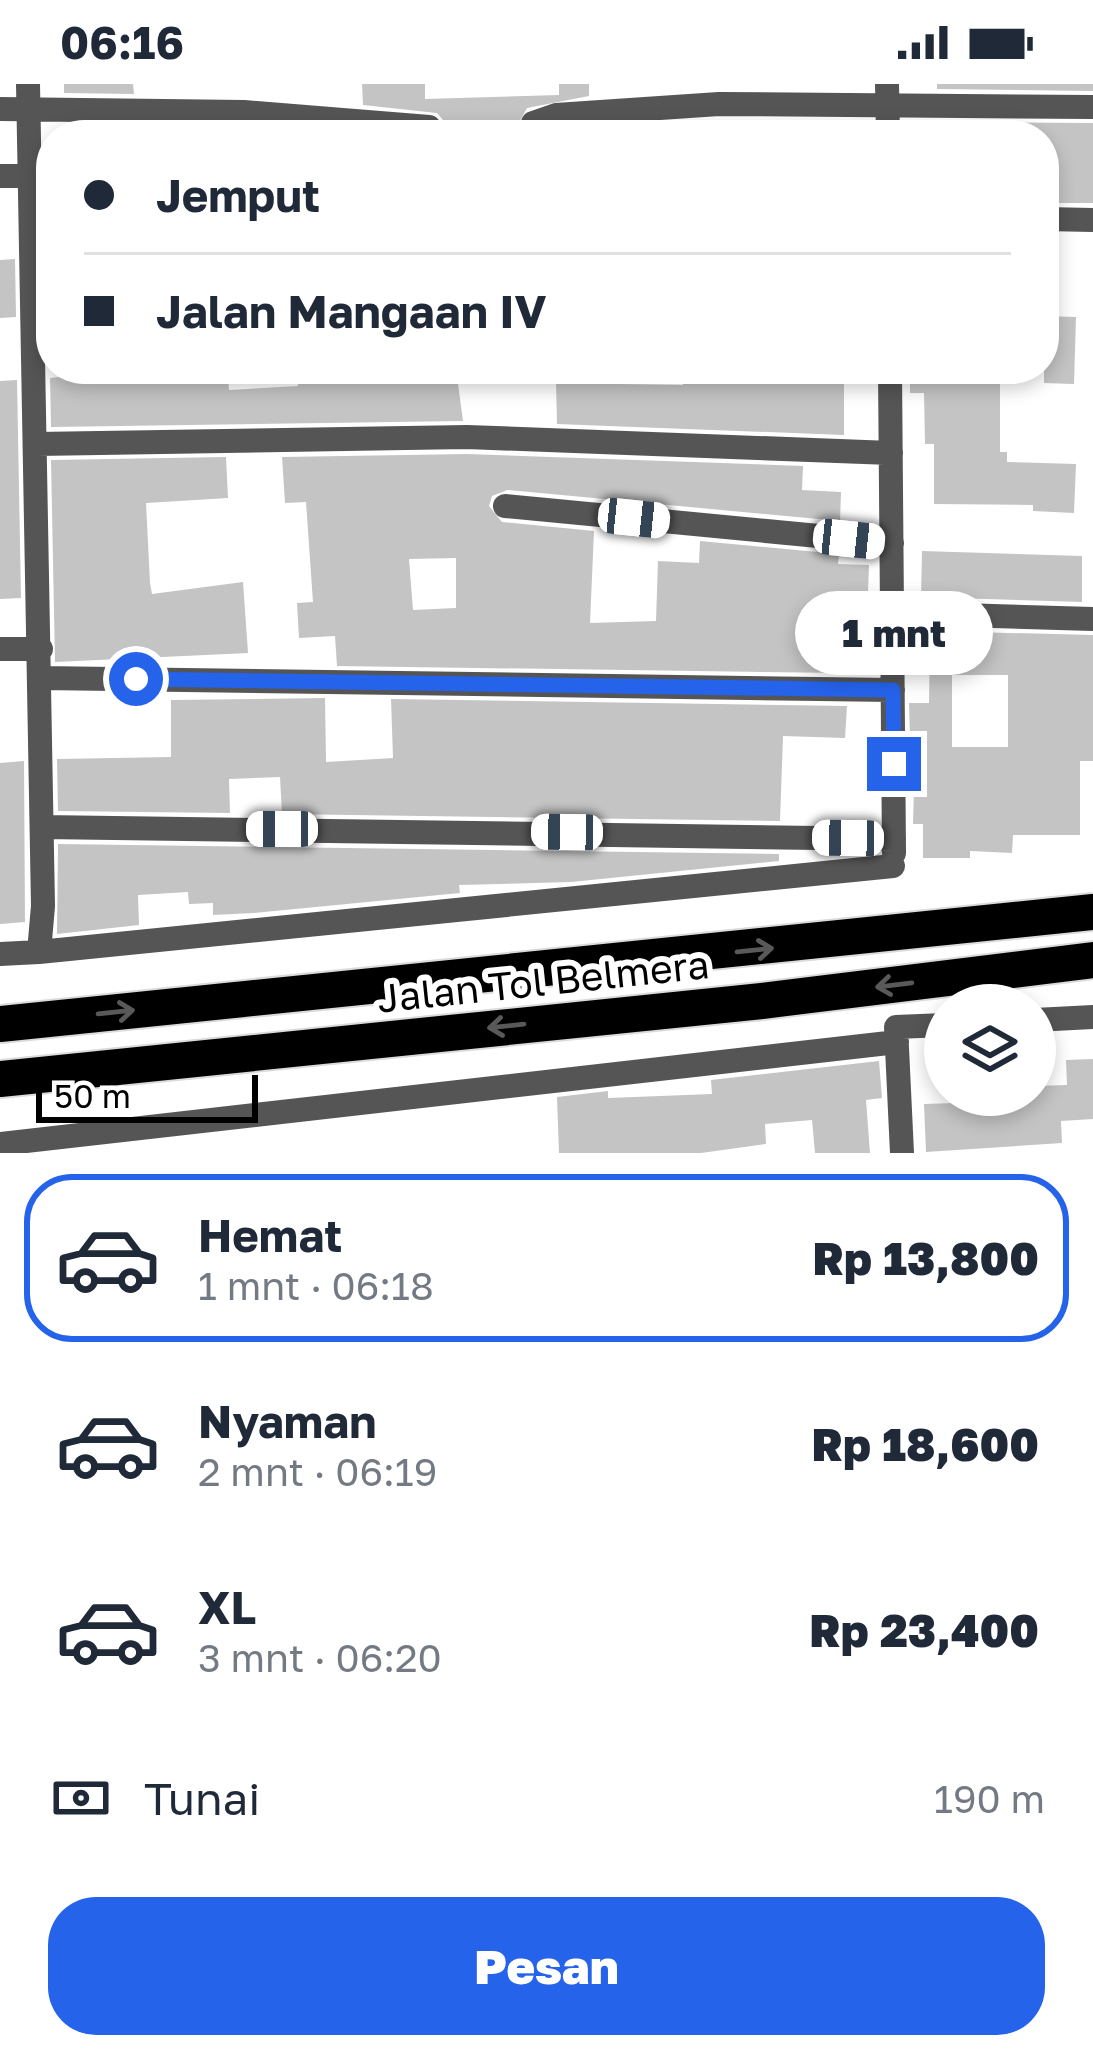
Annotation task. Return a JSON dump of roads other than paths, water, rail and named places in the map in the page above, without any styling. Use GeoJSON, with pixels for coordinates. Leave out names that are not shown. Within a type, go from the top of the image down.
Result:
{"type":"FeatureCollection","features":[{"type":"Feature","properties":{"kind":"highway","name":"Jalan Tol Belmera"},"geometry":{"type":"LineString","coordinates":[[0,1024],[1093,912]]}},
{"type":"Feature","properties":{"kind":"highway","name":"Jalan Tol Belmera"},"geometry":{"type":"LineString","coordinates":[[0,1079],[762,1001],[1093,960]]}},
{"type":"Feature","properties":{"kind":"street"},"geometry":{"type":"LineString","coordinates":[[538,120],[719,94],[888,96],[1093,107]]}},
{"type":"Feature","properties":{"kind":"street"},"geometry":{"type":"LineString","coordinates":[[29,96],[29,176],[36,226]]}},
{"type":"Feature","properties":{"kind":"street"},"geometry":{"type":"LineString","coordinates":[[0,109],[29,96],[336,120]]}},
{"type":"Feature","properties":{"kind":"street"},"geometry":{"type":"LineString","coordinates":[[0,176],[29,176]]}},
{"type":"Feature","properties":{"kind":"street"},"geometry":{"type":"LineString","coordinates":[[1059,219],[1093,220]]}},
{"type":"Feature","properties":{"kind":"street"},"geometry":{"type":"LineString","coordinates":[[39,384],[43,827],[39,952]]}},
{"type":"Feature","properties":{"kind":"street"},"geometry":{"type":"LineString","coordinates":[[0,954],[893,871],[890,384]]}},
{"type":"Feature","properties":{"kind":"street"},"geometry":{"type":"LineString","coordinates":[[37,443],[467,437],[891,453]]}},
{"type":"Feature","properties":{"kind":"street"},"geometry":{"type":"LineString","coordinates":[[506,506],[892,543]]}},
{"type":"Feature","properties":{"kind":"street"},"geometry":{"type":"LineString","coordinates":[[892,613],[1093,619]]}},
{"type":"Feature","properties":{"kind":"street"},"geometry":{"type":"LineString","coordinates":[[0,649],[41,649]]}},
{"type":"Feature","properties":{"kind":"street"},"geometry":{"type":"LineString","coordinates":[[42,678],[893,690]]}},
{"type":"Feature","properties":{"kind":"street"},"geometry":{"type":"LineString","coordinates":[[43,827],[894,839]]}},
{"type":"Feature","properties":{"kind":"street"},"geometry":{"type":"LineString","coordinates":[[1056,1019],[1093,1017]]}},
{"type":"Feature","properties":{"kind":"street"},"geometry":{"type":"LineString","coordinates":[[0,1144],[924,1029]]}},
{"type":"Feature","properties":{"kind":"street"},"geometry":{"type":"LineString","coordinates":[[896,1035],[902,1153]]}}]}
